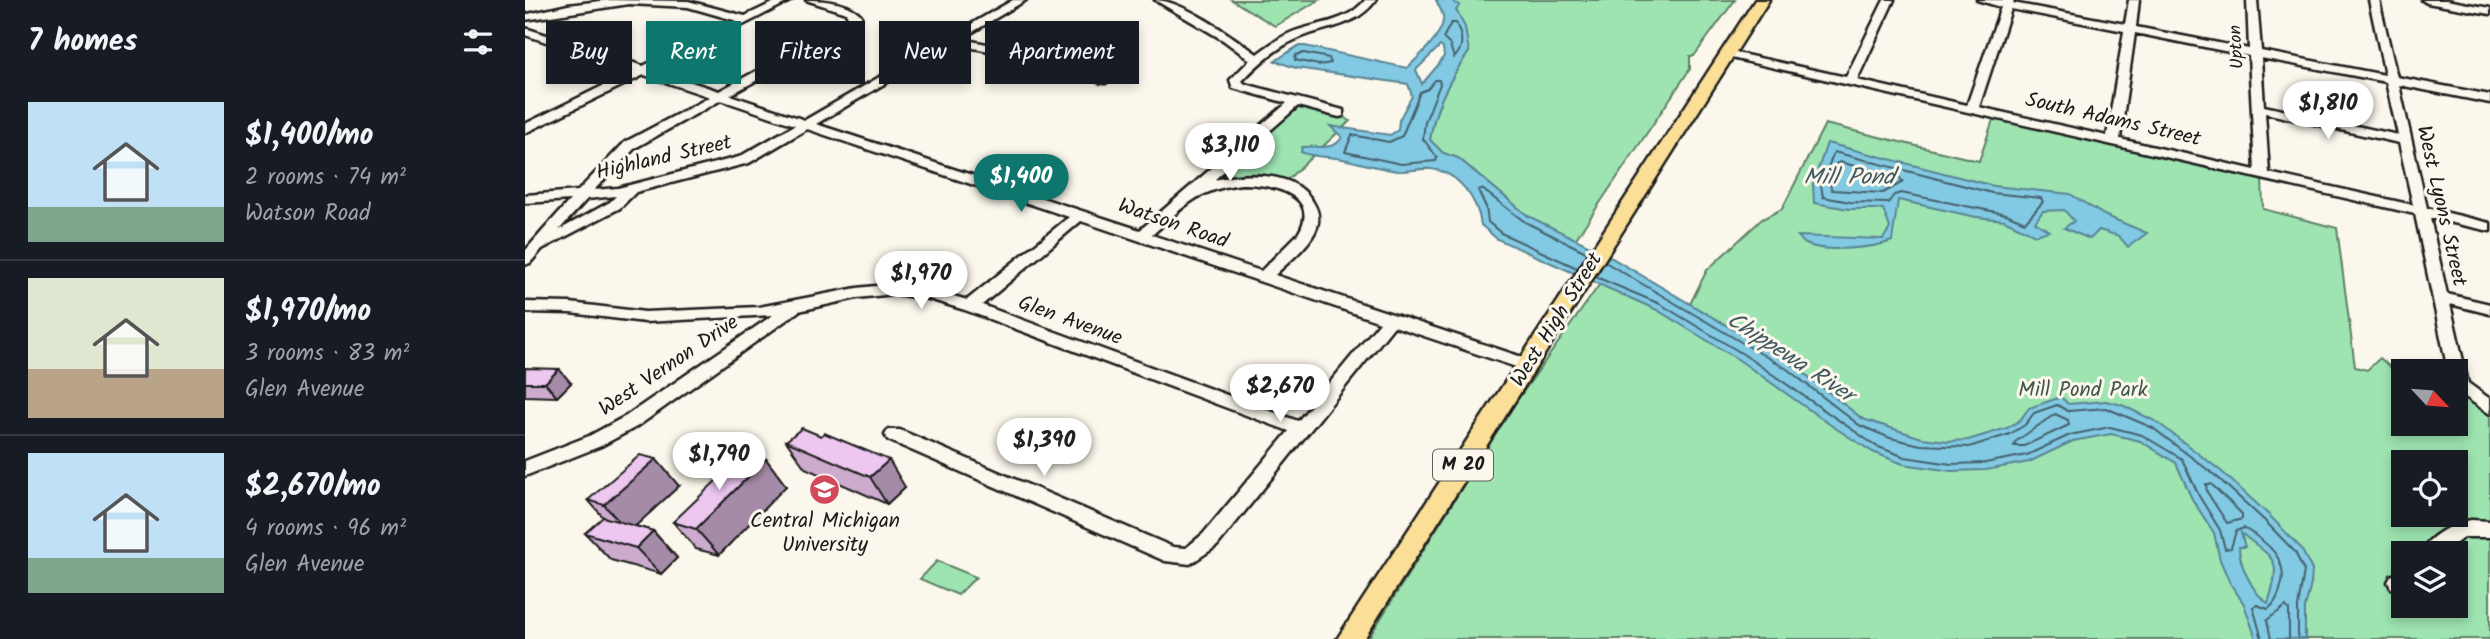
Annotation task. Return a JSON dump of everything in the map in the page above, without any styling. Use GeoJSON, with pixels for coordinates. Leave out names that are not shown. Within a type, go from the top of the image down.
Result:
{"type":"FeatureCollection","features":[{"type":"Feature","properties":{"kind":"main road","name":"West High Street"},"geometry":{"type":"LineString","coordinates":[[1350,639],[1762,0]]}},
{"type":"Feature","properties":{"kind":"street"},"geometry":{"type":"LineString","coordinates":[[526,22],[562,0]]}},
{"type":"Feature","properties":{"kind":"street"},"geometry":{"type":"LineString","coordinates":[[621,0],[688,4],[747,20]]}},
{"type":"Feature","properties":{"kind":"street"},"geometry":{"type":"LineString","coordinates":[[525,129],[787,0]]}},
{"type":"Feature","properties":{"kind":"street"},"geometry":{"type":"LineString","coordinates":[[525,260],[580,195],[630,145],[848,26],[855,19],[855,15],[850,11],[811,0]]}},
{"type":"Feature","properties":{"kind":"street","name":"Highland Street"},"geometry":{"type":"LineString","coordinates":[[971,30],[1021,0]]}},
{"type":"Feature","properties":{"kind":"street"},"geometry":{"type":"LineString","coordinates":[[1160,0],[1223,35],[1258,61]]}},
{"type":"Feature","properties":{"kind":"street"},"geometry":{"type":"LineString","coordinates":[[1339,113],[1237,85],[1237,78],[1293,37],[1351,19],[1361,13],[1371,0]]}},
{"type":"Feature","properties":{"kind":"street"},"geometry":{"type":"LineString","coordinates":[[1850,81],[1889,0]]}},
{"type":"Feature","properties":{"kind":"street"},"geometry":{"type":"LineString","coordinates":[[1982,0],[2008,2],[2490,99]]}},
{"type":"Feature","properties":{"kind":"street"},"geometry":{"type":"LineString","coordinates":[[2113,141],[2134,0]]}},
{"type":"Feature","properties":{"kind":"street","name":"Upton"},"geometry":{"type":"LineString","coordinates":[[2252,0],[2262,176]]}},
{"type":"Feature","properties":{"kind":"street","name":"West Lyons Street"},"geometry":{"type":"LineString","coordinates":[[2374,0],[2419,211],[2461,386],[2490,408]]}},
{"type":"Feature","properties":{"kind":"street"},"geometry":{"type":"LineString","coordinates":[[2427,0],[2490,10]]}},
{"type":"Feature","properties":{"kind":"street"},"geometry":{"type":"LineString","coordinates":[[526,22],[568,8],[627,1]]}},
{"type":"Feature","properties":{"kind":"street"},"geometry":{"type":"LineString","coordinates":[[1972,109],[2008,2]]}},
{"type":"Feature","properties":{"kind":"street","name":"Watson Road"},"geometry":{"type":"LineString","coordinates":[[526,22],[643,71],[716,97],[1528,365]]}},
{"type":"Feature","properties":{"kind":"street","name":"South Adams Street"},"geometry":{"type":"LineString","coordinates":[[1727,54],[2490,228]]}},
{"type":"Feature","properties":{"kind":"street","name":"Highland Street"},"geometry":{"type":"LineString","coordinates":[[525,199],[630,190],[737,163],[879,84]]}},
{"type":"Feature","properties":{"kind":"street"},"geometry":{"type":"LineString","coordinates":[[1142,236],[1295,102]]}},
{"type":"Feature","properties":{"kind":"street"},"geometry":{"type":"LineString","coordinates":[[2257,108],[2405,140]]}},
{"type":"Feature","properties":{"kind":"street"},"geometry":{"type":"LineString","coordinates":[[1193,192],[1221,181],[1254,180],[1280,184],[1304,199],[1312,213],[1310,227],[1301,241],[1264,277]]}},
{"type":"Feature","properties":{"kind":"street"},"geometry":{"type":"LineString","coordinates":[[525,260],[547,243],[615,205],[630,190]]}},
{"type":"Feature","properties":{"kind":"street"},"geometry":{"type":"LineString","coordinates":[[970,306],[1080,215]]}},
{"type":"Feature","properties":{"kind":"street","name":"Glen Avenue"},"geometry":{"type":"LineString","coordinates":[[525,307],[570,308],[645,317],[759,312],[856,293],[894,289],[929,294],[970,306],[1301,429]]}},
{"type":"Feature","properties":{"kind":"street"},"geometry":{"type":"LineString","coordinates":[[2440,297],[2490,309]]}},
{"type":"Feature","properties":{"kind":"street","name":"West Vernon Drive"},"geometry":{"type":"LineString","coordinates":[[525,469],[595,440],[632,421],[795,307]]}},
{"type":"Feature","properties":{"kind":"street"},"geometry":{"type":"LineString","coordinates":[[894,435],[1172,555],[1190,556],[1210,540],[1391,319]]}},
{"type":"Feature","properties":{"kind":"street"},"geometry":{"type":"LineString","coordinates":[[2443,541],[2451,533],[2471,526],[2490,529]]}},
{"type":"Feature","properties":{"kind":"green space"},"geometry":{"type":"Polygon","coordinates":[[[1232,0],[1319,0],[1275,26],[1232,0]]]}},
{"type":"Feature","properties":{"kind":"green space"},"geometry":{"type":"Polygon","coordinates":[[[1449,0],[1735,0],[1694,56],[1690,56],[1690,69],[1575,240],[1528,216],[1458,158],[1443,153],[1430,140],[1444,93],[1469,52],[1456,10],[1458,7],[1449,0]]]}},
{"type":"Feature","properties":{"kind":"green space"},"geometry":{"type":"Polygon","coordinates":[[[1295,102],[1339,113],[1350,121],[1286,181],[1215,174],[1295,102]]]}},
{"type":"Feature","properties":{"kind":"green space","name":"Mill Pond Park"},"geometry":{"type":"Polygon","coordinates":[[[1995,114],[2262,176],[2263,209],[2337,228],[2355,367],[2367,370],[2380,358],[2391,368],[2391,436],[2468,436],[2468,397],[2490,408],[2490,639],[1368,639],[1511,409],[1607,274],[1683,318],[1707,270],[1762,219],[1782,209],[1825,124],[1979,161],[1995,114]]]}},
{"type":"Feature","properties":{"kind":"green space"},"geometry":{"type":"Polygon","coordinates":[[[937,561],[976,577],[958,595],[920,579],[937,561]]]}},
{"type":"Feature","properties":{"kind":"water"},"geometry":{"type":"Polygon","coordinates":[[[1436,0],[1453,0],[1460,5],[1456,10],[1465,27],[1469,52],[1444,93],[1430,140],[1443,153],[1458,158],[1528,216],[1600,251],[1792,364],[1863,419],[1922,438],[1968,440],[2007,428],[2020,420],[2029,408],[2061,397],[2068,404],[2106,401],[2122,405],[2157,422],[2221,471],[2301,548],[2312,570],[2305,608],[2305,639],[2256,639],[2244,604],[2230,583],[2220,560],[2214,533],[2192,499],[2176,463],[2140,441],[2111,434],[2073,441],[2029,462],[1986,470],[1951,471],[1903,464],[1873,452],[1739,360],[1657,310],[1497,239],[1481,225],[1476,206],[1465,188],[1449,175],[1430,169],[1397,171],[1301,152],[1302,147],[1330,146],[1339,142],[1342,137],[1330,126],[1390,135],[1398,130],[1399,120],[1412,96],[1408,84],[1296,68],[1275,61],[1298,46],[1305,46],[1407,68],[1430,44],[1443,22],[1436,0]],[[1440,46],[1416,70],[1422,84],[1444,56],[1440,46]],[[2241,533],[2245,547],[2239,547],[2244,570],[2257,593],[2268,603],[2275,576],[2273,561],[2241,533]]]}},
{"type":"Feature","properties":{"kind":"water","name":"Mill Pond"},"geometry":{"type":"Polygon","coordinates":[[[1827,143],[1994,186],[2070,194],[2104,215],[2147,233],[2128,247],[2119,236],[2099,230],[2090,239],[2064,228],[2074,221],[2064,210],[2043,211],[2035,222],[2049,231],[2035,235],[2004,220],[1976,217],[1898,200],[1892,241],[1849,248],[1814,247],[1798,236],[1883,239],[1890,228],[1883,209],[1849,209],[1814,203],[1813,184],[1827,143]]]}},
{"type":"Feature","properties":{"kind":"building"},"geometry":{"type":"Polygon","coordinates":[[[525,368],[559,369],[545,383],[525,383],[525,368]]]}},
{"type":"Feature","properties":{"kind":"building"},"geometry":{"type":"Polygon","coordinates":[[[802,428],[821,436],[824,433],[889,460],[870,477],[786,441],[802,428]]]}},
{"type":"Feature","properties":{"kind":"building"},"geometry":{"type":"Polygon","coordinates":[[[744,454],[766,459],[696,529],[673,522],[744,454]]]}},
{"type":"Feature","properties":{"kind":"building"},"geometry":{"type":"Polygon","coordinates":[[[640,455],[656,459],[604,505],[588,500],[640,455]]]}},
{"type":"Feature","properties":{"kind":"building"},"geometry":{"type":"Polygon","coordinates":[[[603,517],[653,531],[636,548],[585,533],[603,517]]]}},
{"type":"Feature","properties":{"kind":"place","name":"Central Michigan University"},"geometry":{"type":"Point","coordinates":[825,489]}},
{"type":"Feature","properties":{"kind":"water label","name":"Chippewa River"},"geometry":{"type":"Point","coordinates":[1790,358]}}]}
